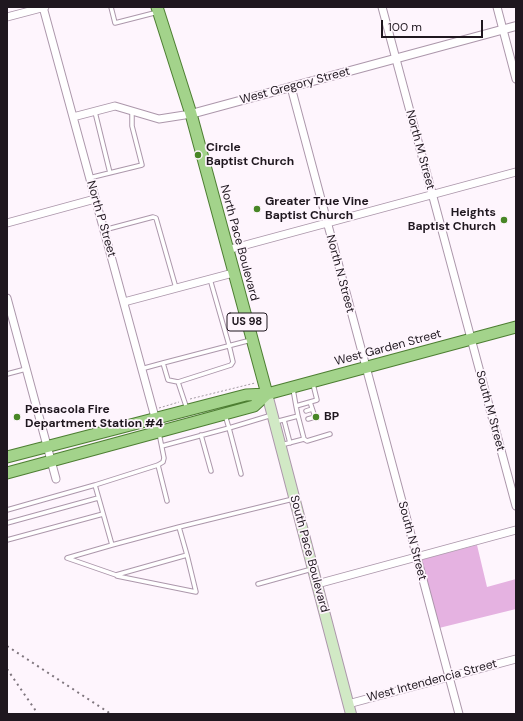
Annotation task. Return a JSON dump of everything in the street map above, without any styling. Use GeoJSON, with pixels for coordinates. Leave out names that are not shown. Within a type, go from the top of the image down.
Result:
{"type":"FeatureCollection","features":[{"type":"Feature","properties":{"kind":"main road","name":"North Pace Boulevard"},"geometry":{"type":"LineString","coordinates":[[157,9],[191,114],[267,394]]}},
{"type":"Feature","properties":{"kind":"main road","name":"West Garden Street"},"geometry":{"type":"LineString","coordinates":[[267,394],[516,327]]}},
{"type":"Feature","properties":{"kind":"main road"},"geometry":{"type":"LineString","coordinates":[[7,457],[246,395],[267,394]]}},
{"type":"Feature","properties":{"kind":"main road"},"geometry":{"type":"LineString","coordinates":[[7,472],[254,406],[267,394]]}},
{"type":"Feature","properties":{"kind":"main road","name":"South Pace Boulevard"},"geometry":{"type":"LineString","coordinates":[[267,394],[351,714]]}},
{"type":"Feature","properties":{"kind":"street"},"geometry":{"type":"LineString","coordinates":[[7,17],[44,7]]}},
{"type":"Feature","properties":{"kind":"street","name":"North P Street"},"geometry":{"type":"LineString","coordinates":[[44,7],[89,178],[159,432]]}},
{"type":"Feature","properties":{"kind":"street","name":"North M Street"},"geometry":{"type":"LineString","coordinates":[[382,7],[471,340]]}},
{"type":"Feature","properties":{"kind":"street"},"geometry":{"type":"LineString","coordinates":[[496,7],[516,79]]}},
{"type":"Feature","properties":{"kind":"street","name":"West Gregory Street"},"geometry":{"type":"LineString","coordinates":[[73,117],[115,106],[159,119],[191,114],[516,26]]}},
{"type":"Feature","properties":{"kind":"street","name":"North N Street"},"geometry":{"type":"LineString","coordinates":[[290,87],[365,368]]}},
{"type":"Feature","properties":{"kind":"street"},"geometry":{"type":"LineString","coordinates":[[227,250],[516,172]]}},
{"type":"Feature","properties":{"kind":"street"},"geometry":{"type":"LineString","coordinates":[[7,223],[95,199]]}},
{"type":"Feature","properties":{"kind":"street"},"geometry":{"type":"LineString","coordinates":[[124,302],[233,273]]}},
{"type":"Feature","properties":{"kind":"street"},"geometry":{"type":"LineString","coordinates":[[7,298],[56,479]]}},
{"type":"Feature","properties":{"kind":"street","name":"South M Street"},"geometry":{"type":"LineString","coordinates":[[471,340],[516,506]]}},
{"type":"Feature","properties":{"kind":"street","name":"South N Street"},"geometry":{"type":"LineString","coordinates":[[365,368],[458,714]]}},
{"type":"Feature","properties":{"kind":"street"},"geometry":{"type":"LineString","coordinates":[[318,584],[516,530]]}},
{"type":"Feature","properties":{"kind":"street","name":"West Intendencia Street"},"geometry":{"type":"LineString","coordinates":[[348,704],[516,659]]}},
{"type":"Feature","properties":{"kind":"lane"},"geometry":{"type":"LineString","coordinates":[[111,7],[115,23],[157,9]]}},
{"type":"Feature","properties":{"kind":"lane"},"geometry":{"type":"LineString","coordinates":[[89,178],[142,165],[132,126],[132,110]]}},
{"type":"Feature","properties":{"kind":"lane"},"geometry":{"type":"LineString","coordinates":[[95,111],[110,173]]}},
{"type":"Feature","properties":{"kind":"lane"},"geometry":{"type":"LineString","coordinates":[[104,230],[153,217],[156,218],[176,288]]}},
{"type":"Feature","properties":{"kind":"lane"},"geometry":{"type":"LineString","coordinates":[[163,363],[168,380],[178,382],[228,368],[233,362],[230,345],[210,279]]}},
{"type":"Feature","properties":{"kind":"lane"},"geometry":{"type":"LineString","coordinates":[[141,369],[252,339]]}},
{"type":"Feature","properties":{"kind":"lane"},"geometry":{"type":"LineString","coordinates":[[7,374],[26,369]]}},
{"type":"Feature","properties":{"kind":"lane"},"geometry":{"type":"LineString","coordinates":[[178,382],[188,410]]}},
{"type":"Feature","properties":{"kind":"lane"},"geometry":{"type":"LineString","coordinates":[[296,406],[317,400],[313,382]]}},
{"type":"Feature","properties":{"kind":"lane"},"geometry":{"type":"LineString","coordinates":[[292,387],[304,439]]}},
{"type":"Feature","properties":{"kind":"lane"},"geometry":{"type":"LineString","coordinates":[[308,419],[315,418],[310,402]]}},
{"type":"Feature","properties":{"kind":"lane"},"geometry":{"type":"LineString","coordinates":[[306,411],[312,409]]}},
{"type":"Feature","properties":{"kind":"lane"},"geometry":{"type":"LineString","coordinates":[[225,414],[241,474]]}},
{"type":"Feature","properties":{"kind":"lane"},"geometry":{"type":"LineString","coordinates":[[162,446],[229,428],[273,419],[284,420],[299,414]]}},
{"type":"Feature","properties":{"kind":"lane"},"geometry":{"type":"LineString","coordinates":[[284,420],[290,443]]}},
{"type":"Feature","properties":{"kind":"lane"},"geometry":{"type":"LineString","coordinates":[[7,510],[158,465],[164,458],[159,432]]}},
{"type":"Feature","properties":{"kind":"lane"},"geometry":{"type":"LineString","coordinates":[[280,445],[304,439],[307,441],[330,434]]}},
{"type":"Feature","properties":{"kind":"lane"},"geometry":{"type":"LineString","coordinates":[[201,435],[211,471]]}},
{"type":"Feature","properties":{"kind":"lane"},"geometry":{"type":"LineString","coordinates":[[158,465],[168,501]]}},
{"type":"Feature","properties":{"kind":"lane"},"geometry":{"type":"LineString","coordinates":[[95,485],[112,545]]}},
{"type":"Feature","properties":{"kind":"lane"},"geometry":{"type":"LineString","coordinates":[[7,523],[98,498]]}},
{"type":"Feature","properties":{"kind":"lane"},"geometry":{"type":"LineString","coordinates":[[179,527],[196,592],[116,575],[67,558],[179,527],[294,499]]}},
{"type":"Feature","properties":{"kind":"lane"},"geometry":{"type":"LineString","coordinates":[[7,540],[103,514]]}},
{"type":"Feature","properties":{"kind":"lane"},"geometry":{"type":"LineString","coordinates":[[116,575],[186,555]]}},
{"type":"Feature","properties":{"kind":"lane"},"geometry":{"type":"LineString","coordinates":[[258,584],[313,569]]}},
{"type":"Feature","properties":{"kind":"shaded area"},"geometry":{"type":"Polygon","coordinates":[[[477,545],[487,587],[516,579],[516,609],[439,628],[420,560],[477,545]]]}},
{"type":"Feature","properties":{"kind":"railway"},"geometry":{"type":"LineString","coordinates":[[7,646],[111,714]]}},
{"type":"Feature","properties":{"kind":"railway"},"geometry":{"type":"LineString","coordinates":[[7,669],[38,714]]}},
{"type":"Feature","properties":{"kind":"place","name":"Circle Baptist Church"},"geometry":{"type":"Point","coordinates":[198,155]}},
{"type":"Feature","properties":{"kind":"place","name":"Greater True Vine Baptist Church"},"geometry":{"type":"Point","coordinates":[257,209]}},
{"type":"Feature","properties":{"kind":"place","name":"Heights Baptist Church"},"geometry":{"type":"Point","coordinates":[504,220]}},
{"type":"Feature","properties":{"kind":"place","name":"Pensacola Fire Department Station #4"},"geometry":{"type":"Point","coordinates":[17,417]}},
{"type":"Feature","properties":{"kind":"place","name":"BP"},"geometry":{"type":"Point","coordinates":[316,417]}}]}
